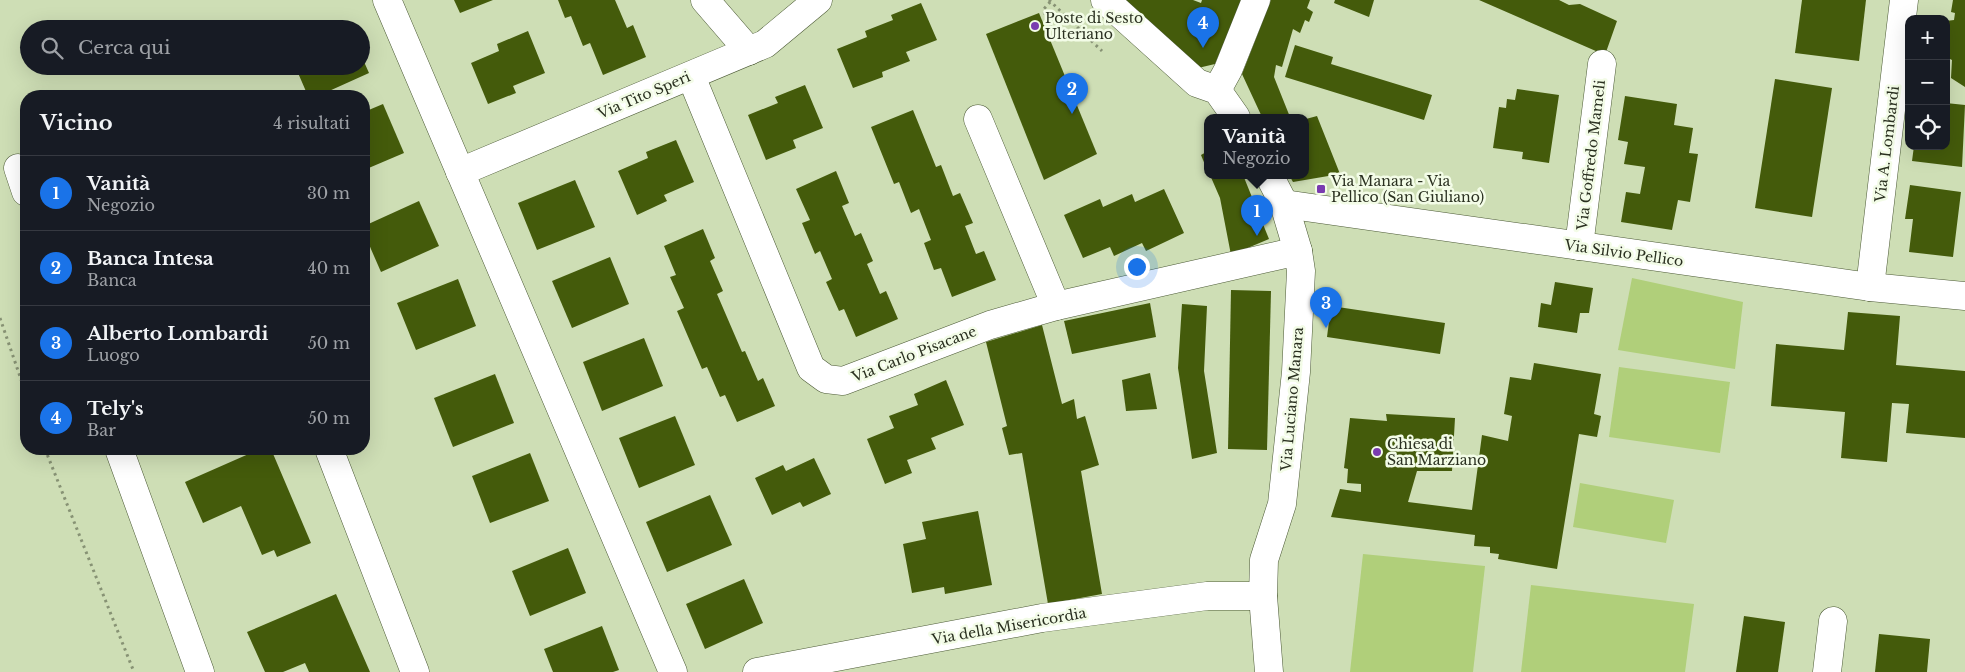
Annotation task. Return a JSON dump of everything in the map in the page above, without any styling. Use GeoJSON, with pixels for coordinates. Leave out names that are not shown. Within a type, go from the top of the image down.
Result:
{"type":"FeatureCollection","features":[{"type":"Feature","properties":{"kind":"street"},"geometry":{"type":"LineString","coordinates":[[387,0],[673,672]]}},
{"type":"Feature","properties":{"kind":"street"},"geometry":{"type":"LineString","coordinates":[[705,0],[749,51]]}},
{"type":"Feature","properties":{"kind":"street","name":"Via Tito Speri"},"geometry":{"type":"LineString","coordinates":[[460,172],[765,44],[818,0]]}},
{"type":"Feature","properties":{"kind":"street"},"geometry":{"type":"LineString","coordinates":[[1105,0],[1197,83],[1217,90],[1234,114]]}},
{"type":"Feature","properties":{"kind":"street"},"geometry":{"type":"LineString","coordinates":[[1217,90],[1228,70],[1256,0]]}},
{"type":"Feature","properties":{"kind":"street","name":"Via A. Lombardi"},"geometry":{"type":"LineString","coordinates":[[1870,287],[1904,0]]}},
{"type":"Feature","properties":{"kind":"street","name":"Via Goffredo Mameli"},"geometry":{"type":"LineString","coordinates":[[1579,246],[1602,64]]}},
{"type":"Feature","properties":{"kind":"street","name":"Via Carlo Pisacane"},"geometry":{"type":"LineString","coordinates":[[690,76],[811,368],[826,379],[843,381],[990,325],[1056,306],[1298,251]]}},
{"type":"Feature","properties":{"kind":"street"},"geometry":{"type":"LineString","coordinates":[[978,119],[1056,306]]}},
{"type":"Feature","properties":{"kind":"street","name":"Via Luciano Manara"},"geometry":{"type":"LineString","coordinates":[[1270,672],[1263,596],[1264,560],[1282,504],[1294,391],[1301,271],[1298,251],[1284,204],[1271,179]]}},
{"type":"Feature","properties":{"kind":"street","name":"Via Silvio Pellico"},"geometry":{"type":"LineString","coordinates":[[1284,204],[1870,287],[1965,296]]}},
{"type":"Feature","properties":{"kind":"street"},"geometry":{"type":"LineString","coordinates":[[121,455],[200,672]]}},
{"type":"Feature","properties":{"kind":"street"},"geometry":{"type":"LineString","coordinates":[[331,455],[415,672]]}},
{"type":"Feature","properties":{"kind":"street","name":"Via della Misericordia"},"geometry":{"type":"LineString","coordinates":[[757,672],[1042,618],[1207,596],[1263,596]]}},
{"type":"Feature","properties":{"kind":"street"},"geometry":{"type":"LineString","coordinates":[[1828,672],[1834,621]]}},
{"type":"Feature","properties":{"kind":"path"},"geometry":{"type":"LineString","coordinates":[[1045,28],[1051,26],[1043,10],[1050,1],[1102,51]]}},
{"type":"Feature","properties":{"kind":"path"},"geometry":{"type":"LineString","coordinates":[[0,318],[20,376]]}},
{"type":"Feature","properties":{"kind":"path"},"geometry":{"type":"LineString","coordinates":[[48,455],[134,672]]}},
{"type":"Feature","properties":{"kind":"green space"},"geometry":{"type":"Polygon","coordinates":[[[1632,278],[1743,302],[1735,369],[1618,350],[1632,278]]]}},
{"type":"Feature","properties":{"kind":"green space"},"geometry":{"type":"Polygon","coordinates":[[[1619,367],[1730,382],[1720,453],[1609,437],[1619,367]]]}},
{"type":"Feature","properties":{"kind":"green space"},"geometry":{"type":"Polygon","coordinates":[[[1580,483],[1674,500],[1666,543],[1573,527],[1580,483]]]}},
{"type":"Feature","properties":{"kind":"green space"},"geometry":{"type":"Polygon","coordinates":[[[1363,554],[1485,566],[1473,672],[1350,672],[1363,554]]]}},
{"type":"Feature","properties":{"kind":"green space"},"geometry":{"type":"Polygon","coordinates":[[[1531,585],[1694,604],[1685,672],[1521,672],[1531,585]]]}},
{"type":"Feature","properties":{"kind":"building"},"geometry":{"type":"Polygon","coordinates":[[[454,0],[493,0],[460,13],[454,0]]]}},
{"type":"Feature","properties":{"kind":"building"},"geometry":{"type":"Polygon","coordinates":[[[558,0],[615,0],[627,28],[633,25],[646,57],[603,75],[590,43],[583,46],[571,16],[565,18],[558,0]]]}},
{"type":"Feature","properties":{"kind":"building"},"geometry":{"type":"Polygon","coordinates":[[[1121,0],[1193,0],[1201,3],[1202,0],[1242,0],[1215,64],[1198,68],[1121,0]]]}},
{"type":"Feature","properties":{"kind":"building"},"geometry":{"type":"Polygon","coordinates":[[[1271,0],[1310,0],[1307,8],[1313,12],[1309,22],[1305,20],[1300,33],[1293,29],[1282,67],[1276,65],[1274,77],[1289,114],[1261,114],[1242,74],[1271,0]]]}},
{"type":"Feature","properties":{"kind":"building"},"geometry":{"type":"Polygon","coordinates":[[[1335,0],[1374,0],[1369,17],[1334,3],[1335,0]]]}},
{"type":"Feature","properties":{"kind":"building"},"geometry":{"type":"Polygon","coordinates":[[[1479,0],[1559,0],[1569,5],[1580,4],[1617,21],[1605,55],[1479,0]]]}},
{"type":"Feature","properties":{"kind":"building"},"geometry":{"type":"Polygon","coordinates":[[[1802,0],[1866,0],[1859,61],[1795,53],[1802,0]]]}},
{"type":"Feature","properties":{"kind":"building"},"geometry":{"type":"Polygon","coordinates":[[[1953,0],[1965,0],[1965,87],[1951,78],[1950,20],[1954,20],[1955,13],[1951,12],[1953,0]]]}},
{"type":"Feature","properties":{"kind":"building"},"geometry":{"type":"Polygon","coordinates":[[[921,3],[937,40],[906,52],[910,61],[882,72],[883,77],[853,88],[837,49],[867,37],[865,31],[893,20],[891,15],[921,3]]]}},
{"type":"Feature","properties":{"kind":"building"},"geometry":{"type":"Polygon","coordinates":[[[1039,13],[1097,154],[1044,180],[986,34],[1039,13]]]}},
{"type":"Feature","properties":{"kind":"building"},"geometry":{"type":"Polygon","coordinates":[[[528,31],[545,73],[513,86],[516,93],[488,104],[471,63],[499,51],[497,44],[528,31]]]}},
{"type":"Feature","properties":{"kind":"building"},"geometry":{"type":"Polygon","coordinates":[[[1295,45],[1333,57],[1331,64],[1432,95],[1424,120],[1285,77],[1295,45]]]}},
{"type":"Feature","properties":{"kind":"building"},"geometry":{"type":"Polygon","coordinates":[[[299,75],[365,75],[331,90],[305,90],[299,75]]]}},
{"type":"Feature","properties":{"kind":"building"},"geometry":{"type":"Polygon","coordinates":[[[1775,79],[1832,88],[1812,217],[1755,208],[1775,79]]]}},
{"type":"Feature","properties":{"kind":"building"},"geometry":{"type":"Polygon","coordinates":[[[805,85],[823,128],[793,140],[796,148],[766,160],[748,115],[778,103],[775,97],[805,85]]]}},
{"type":"Feature","properties":{"kind":"building"},"geometry":{"type":"Polygon","coordinates":[[[1517,89],[1559,95],[1549,163],[1522,159],[1523,152],[1493,148],[1499,107],[1506,108],[1507,99],[1515,100],[1517,89]]]}},
{"type":"Feature","properties":{"kind":"building"},"geometry":{"type":"Polygon","coordinates":[[[1625,96],[1677,104],[1674,125],[1693,128],[1689,153],[1698,154],[1690,202],[1678,200],[1672,230],[1621,222],[1626,192],[1640,194],[1645,167],[1624,164],[1628,142],[1618,140],[1625,96]]]}},
{"type":"Feature","properties":{"kind":"building"},"geometry":{"type":"Polygon","coordinates":[[[1950,103],[1965,105],[1962,167],[1912,161],[1913,150],[1950,150],[1950,103]]]}},
{"type":"Feature","properties":{"kind":"building"},"geometry":{"type":"Polygon","coordinates":[[[383,104],[404,153],[370,167],[370,109],[383,104]]]}},
{"type":"Feature","properties":{"kind":"building"},"geometry":{"type":"Polygon","coordinates":[[[913,110],[936,167],[941,165],[953,196],[960,193],[973,223],[965,226],[976,254],[984,251],[996,280],[952,297],[941,268],[934,270],[924,243],[931,240],[919,209],[911,213],[899,182],[894,184],[871,127],[913,110]]]}},
{"type":"Feature","properties":{"kind":"building"},"geometry":{"type":"Polygon","coordinates":[[[1317,116],[1340,174],[1293,182],[1291,179],[1309,179],[1309,118],[1317,116]]]}},
{"type":"Feature","properties":{"kind":"building"},"geometry":{"type":"Polygon","coordinates":[[[676,140],[694,182],[664,195],[667,201],[637,215],[618,171],[648,158],[646,152],[676,140]]]}},
{"type":"Feature","properties":{"kind":"building"},"geometry":{"type":"Polygon","coordinates":[[[836,171],[849,203],[842,206],[855,236],[861,233],[873,261],[867,264],[880,294],[886,291],[898,319],[856,337],[844,309],[839,311],[826,282],[832,279],[820,251],[815,254],[802,223],[810,220],[796,189],[836,171]]]}},
{"type":"Feature","properties":{"kind":"building"},"geometry":{"type":"Polygon","coordinates":[[[1212,179],[1245,179],[1269,239],[1231,255],[1220,198],[1212,179]]]}},
{"type":"Feature","properties":{"kind":"building"},"geometry":{"type":"Polygon","coordinates":[[[575,180],[595,227],[537,250],[518,203],[575,180]]]}},
{"type":"Feature","properties":{"kind":"building"},"geometry":{"type":"Polygon","coordinates":[[[1910,185],[1961,192],[1953,257],[1909,252],[1913,219],[1905,219],[1910,185]]]}},
{"type":"Feature","properties":{"kind":"building"},"geometry":{"type":"Polygon","coordinates":[[[1164,189],[1184,233],[1146,251],[1142,243],[1114,256],[1110,247],[1083,258],[1064,215],[1100,199],[1103,207],[1132,194],[1135,202],[1164,189]]]}},
{"type":"Feature","properties":{"kind":"building"},"geometry":{"type":"Polygon","coordinates":[[[419,201],[439,246],[381,272],[370,247],[370,223],[419,201]]]}},
{"type":"Feature","properties":{"kind":"building"},"geometry":{"type":"Polygon","coordinates":[[[703,229],[715,258],[710,261],[723,291],[717,294],[742,352],[745,351],[758,381],[763,378],[775,406],[737,422],[725,395],[720,397],[707,367],[702,369],[677,311],[684,308],[670,277],[676,275],[664,246],[703,229]]]}},
{"type":"Feature","properties":{"kind":"building"},"geometry":{"type":"Polygon","coordinates":[[[610,257],[629,304],[572,328],[552,281],[610,257]]]}},
{"type":"Feature","properties":{"kind":"building"},"geometry":{"type":"Polygon","coordinates":[[[458,279],[476,326],[416,350],[397,303],[458,279]]]}},
{"type":"Feature","properties":{"kind":"building"},"geometry":{"type":"Polygon","coordinates":[[[1555,282],[1593,288],[1589,313],[1580,313],[1577,333],[1538,327],[1541,303],[1551,305],[1555,282]]]}},
{"type":"Feature","properties":{"kind":"building"},"geometry":{"type":"Polygon","coordinates":[[[1231,290],[1271,291],[1267,450],[1228,449],[1231,290]]]}},
{"type":"Feature","properties":{"kind":"building"},"geometry":{"type":"Polygon","coordinates":[[[1150,303],[1156,337],[1072,354],[1064,321],[1150,303]]]}},
{"type":"Feature","properties":{"kind":"building"},"geometry":{"type":"Polygon","coordinates":[[[1182,304],[1207,306],[1204,371],[1217,453],[1192,459],[1178,368],[1182,304]]]}},
{"type":"Feature","properties":{"kind":"building"},"geometry":{"type":"Polygon","coordinates":[[[1331,306],[1445,323],[1440,354],[1327,337],[1331,306]]]}},
{"type":"Feature","properties":{"kind":"building"},"geometry":{"type":"Polygon","coordinates":[[[1848,312],[1900,316],[1896,365],[1965,371],[1965,438],[1906,433],[1909,404],[1892,403],[1887,462],[1841,458],[1845,412],[1771,406],[1776,344],[1844,350],[1848,312]]]}},
{"type":"Feature","properties":{"kind":"building"},"geometry":{"type":"Polygon","coordinates":[[[1042,325],[1062,404],[1074,399],[1077,419],[1085,416],[1099,465],[1081,471],[1102,594],[1048,604],[1022,453],[1009,455],[1002,428],[1007,426],[986,342],[1042,325]]]}},
{"type":"Feature","properties":{"kind":"building"},"geometry":{"type":"Polygon","coordinates":[[[644,338],[663,386],[602,411],[583,362],[644,338]]]}},
{"type":"Feature","properties":{"kind":"building"},"geometry":{"type":"Polygon","coordinates":[[[1534,363],[1601,374],[1594,414],[1601,416],[1597,437],[1579,434],[1557,569],[1498,559],[1499,554],[1490,553],[1490,547],[1474,546],[1475,535],[1331,517],[1340,489],[1361,492],[1361,484],[1347,483],[1348,469],[1344,468],[1350,418],[1387,421],[1386,414],[1455,418],[1452,471],[1417,471],[1408,502],[1472,510],[1482,435],[1508,441],[1512,416],[1504,414],[1510,377],[1531,380],[1534,363]]]}},
{"type":"Feature","properties":{"kind":"building"},"geometry":{"type":"Polygon","coordinates":[[[1150,373],[1157,409],[1126,411],[1122,380],[1150,373]]]}},
{"type":"Feature","properties":{"kind":"building"},"geometry":{"type":"Polygon","coordinates":[[[495,374],[514,423],[453,447],[434,398],[495,374]]]}},
{"type":"Feature","properties":{"kind":"building"},"geometry":{"type":"Polygon","coordinates":[[[946,380],[964,425],[931,438],[936,449],[907,460],[912,473],[885,484],[867,439],[894,428],[889,416],[918,405],[914,394],[946,380]]]}},
{"type":"Feature","properties":{"kind":"building"},"geometry":{"type":"Polygon","coordinates":[[[675,416],[695,465],[639,488],[619,438],[675,416]]]}},
{"type":"Feature","properties":{"kind":"building"},"geometry":{"type":"Polygon","coordinates":[[[530,453],[549,501],[490,523],[472,476],[530,453]]]}},
{"type":"Feature","properties":{"kind":"building"},"geometry":{"type":"Polygon","coordinates":[[[246,455],[274,455],[311,543],[277,557],[274,550],[262,555],[241,506],[203,523],[185,482],[246,455]]]}},
{"type":"Feature","properties":{"kind":"building"},"geometry":{"type":"Polygon","coordinates":[[[814,458],[831,494],[803,507],[800,502],[772,515],[755,478],[783,465],[786,471],[814,458]]]}},
{"type":"Feature","properties":{"kind":"building"},"geometry":{"type":"Polygon","coordinates":[[[710,495],[732,545],[667,572],[646,522],[710,495]]]}},
{"type":"Feature","properties":{"kind":"building"},"geometry":{"type":"Polygon","coordinates":[[[978,511],[992,585],[945,594],[944,587],[912,593],[903,544],[926,539],[922,522],[978,511]]]}},
{"type":"Feature","properties":{"kind":"building"},"geometry":{"type":"Polygon","coordinates":[[[568,548],[586,593],[530,616],[512,571],[568,548]]]}},
{"type":"Feature","properties":{"kind":"building"},"geometry":{"type":"Polygon","coordinates":[[[744,579],[763,623],[705,649],[686,604],[744,579]]]}},
{"type":"Feature","properties":{"kind":"building"},"geometry":{"type":"Polygon","coordinates":[[[336,594],[370,672],[309,672],[305,663],[283,672],[265,672],[247,632],[336,594]]]}},
{"type":"Feature","properties":{"kind":"building"},"geometry":{"type":"Polygon","coordinates":[[[1744,616],[1785,622],[1778,672],[1736,672],[1744,616]]]}},
{"type":"Feature","properties":{"kind":"building"},"geometry":{"type":"Polygon","coordinates":[[[602,626],[619,670],[613,672],[553,672],[544,649],[602,626]]]}},
{"type":"Feature","properties":{"kind":"building"},"geometry":{"type":"Polygon","coordinates":[[[1879,634],[1930,639],[1927,672],[1875,672],[1879,634]]]}},
{"type":"Feature","properties":{"kind":"place","name":"Poste di Sesto Ulteriano"},"geometry":{"type":"Point","coordinates":[1035,26]}},
{"type":"Feature","properties":{"kind":"place","name":"Tely's"},"geometry":{"type":"Point","coordinates":[1203,48]}},
{"type":"Feature","properties":{"kind":"place","name":"Banca Intesa"},"geometry":{"type":"Point","coordinates":[1072,114]}},
{"type":"Feature","properties":{"kind":"place","name":"Via Manara - Via Pellico (San Giuliano)"},"geometry":{"type":"Point","coordinates":[1321,189]}},
{"type":"Feature","properties":{"kind":"place","name":"Vanità"},"geometry":{"type":"Point","coordinates":[1257,236]}},
{"type":"Feature","properties":{"kind":"place","name":"Alberto Lombardi"},"geometry":{"type":"Point","coordinates":[1326,328]}},
{"type":"Feature","properties":{"kind":"place","name":"Chiesa di San Marziano"},"geometry":{"type":"Point","coordinates":[1377,452]}}]}
